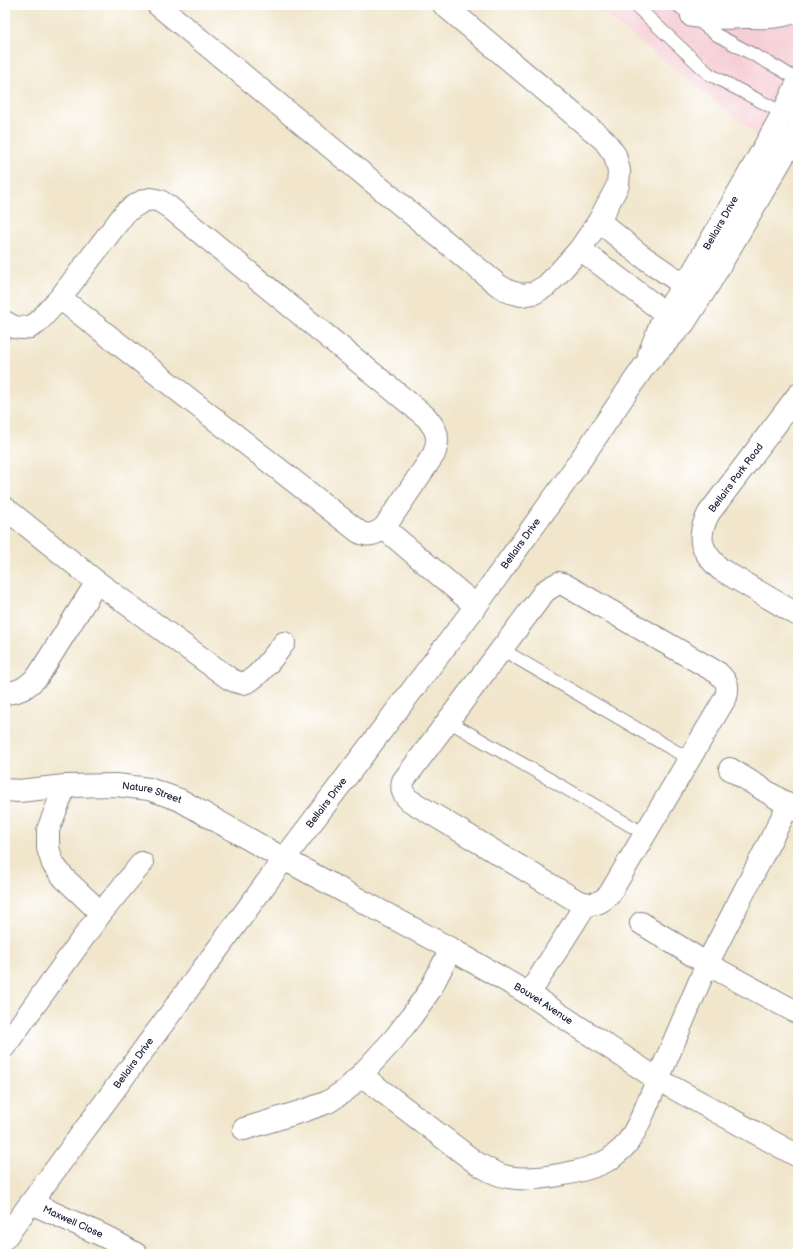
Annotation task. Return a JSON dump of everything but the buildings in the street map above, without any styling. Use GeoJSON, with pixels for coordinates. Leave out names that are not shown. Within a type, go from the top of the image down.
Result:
{"type":"FeatureCollection","features":[{"type":"Feature","properties":{"kind":"street"},"geometry":{"type":"LineString","coordinates":[[158,5],[498,285],[510,292],[522,295],[534,293],[546,286],[556,276],[580,249],[599,221],[618,185],[619,171],[615,155],[604,140],[444,5]]}},
{"type":"Feature","properties":{"kind":"street"},"geometry":{"type":"LineString","coordinates":[[684,11],[707,18],[773,16],[790,14],[798,10]]}},
{"type":"Feature","properties":{"kind":"street","name":"Bellairs Drive"},"geometry":{"type":"LineString","coordinates":[[5,1238],[284,858],[476,606],[566,481],[645,365],[684,323],[692,291],[693,272],[790,117],[798,81]]}},
{"type":"Feature","properties":{"kind":"street","name":"Bellairs Drive"},"geometry":{"type":"LineString","coordinates":[[645,365],[665,313],[692,291],[798,131]]}},
{"type":"Feature","properties":{"kind":"street"},"geometry":{"type":"LineString","coordinates":[[5,322],[14,327],[22,328],[37,323],[60,298],[125,213],[143,201],[151,199],[160,201],[426,417],[434,426],[437,435],[437,444],[434,454],[384,528],[377,533],[370,535],[360,532],[60,298]]}},
{"type":"Feature","properties":{"kind":"street"},"geometry":{"type":"LineString","coordinates":[[599,221],[639,254],[692,291]]}},
{"type":"Feature","properties":{"kind":"street"},"geometry":{"type":"LineString","coordinates":[[580,249],[665,313],[684,323]]}},
{"type":"Feature","properties":{"kind":"street","name":"Bellairs Park Road"},"geometry":{"type":"LineString","coordinates":[[798,395],[709,513],[701,532],[701,542],[705,552],[711,561],[720,569],[798,615]]}},
{"type":"Feature","properties":{"kind":"street"},"geometry":{"type":"LineString","coordinates":[[5,508],[97,582],[236,682],[242,683],[249,681],[257,675],[284,643]]}},
{"type":"Feature","properties":{"kind":"street"},"geometry":{"type":"LineString","coordinates":[[384,528],[476,606]]}},
{"type":"Feature","properties":{"kind":"street"},"geometry":{"type":"LineString","coordinates":[[5,693],[17,692],[23,689],[38,676],[97,582]]}},
{"type":"Feature","properties":{"kind":"street"},"geometry":{"type":"LineString","coordinates":[[559,583],[712,669],[725,680],[728,687],[726,697],[690,759],[609,895],[602,901],[594,904],[586,904],[570,897],[405,796],[402,792],[403,781],[501,650],[545,591],[559,583]]}},
{"type":"Feature","properties":{"kind":"street"},"geometry":{"type":"LineString","coordinates":[[362,1075],[475,1162],[491,1171],[508,1177],[529,1179],[572,1172],[592,1167],[610,1159],[623,1148],[634,1133],[707,964],[793,809],[730,769]]}},
{"type":"Feature","properties":{"kind":"street","name":"Nature Street"},"geometry":{"type":"LineString","coordinates":[[5,790],[19,791],[65,786],[116,785],[149,789],[180,800],[284,858]]}},
{"type":"Feature","properties":{"kind":"street"},"geometry":{"type":"LineString","coordinates":[[65,786],[48,830],[48,848],[53,864],[64,878],[101,913]]}},
{"type":"Feature","properties":{"kind":"street","name":"Bouvet Avenue"},"geometry":{"type":"LineString","coordinates":[[284,858],[451,949],[529,994],[657,1079],[798,1156]]}},
{"type":"Feature","properties":{"kind":"street"},"geometry":{"type":"LineString","coordinates":[[5,1046],[12,1020],[142,863]]}},
{"type":"Feature","properties":{"kind":"street"},"geometry":{"type":"LineString","coordinates":[[529,994],[586,904]]}},
{"type":"Feature","properties":{"kind":"street"},"geometry":{"type":"LineString","coordinates":[[641,923],[707,964],[798,1013]]}},
{"type":"Feature","properties":{"kind":"street"},"geometry":{"type":"LineString","coordinates":[[244,1129],[328,1102],[346,1090],[362,1075],[394,1039],[411,1017],[430,990],[451,949]]}},
{"type":"Feature","properties":{"kind":"street","name":"Maxwell Close"},"geometry":{"type":"LineString","coordinates":[[31,1203],[104,1236],[130,1253]]}},
{"type":"Feature","properties":{"kind":"lane"},"geometry":{"type":"LineString","coordinates":[[635,5],[709,74],[790,117]]}},
{"type":"Feature","properties":{"kind":"lane"},"geometry":{"type":"LineString","coordinates":[[684,11],[717,35],[780,69],[798,81]]}},
{"type":"Feature","properties":{"kind":"lane"},"geometry":{"type":"LineString","coordinates":[[501,650],[690,759]]}},
{"type":"Feature","properties":{"kind":"lane"},"geometry":{"type":"LineString","coordinates":[[448,721],[645,834]]}},
{"type":"Feature","properties":{"kind":"shaded area"},"geometry":{"type":"Polygon","coordinates":[[[593,5],[798,5],[798,53],[764,140],[593,5]]]}}]}
